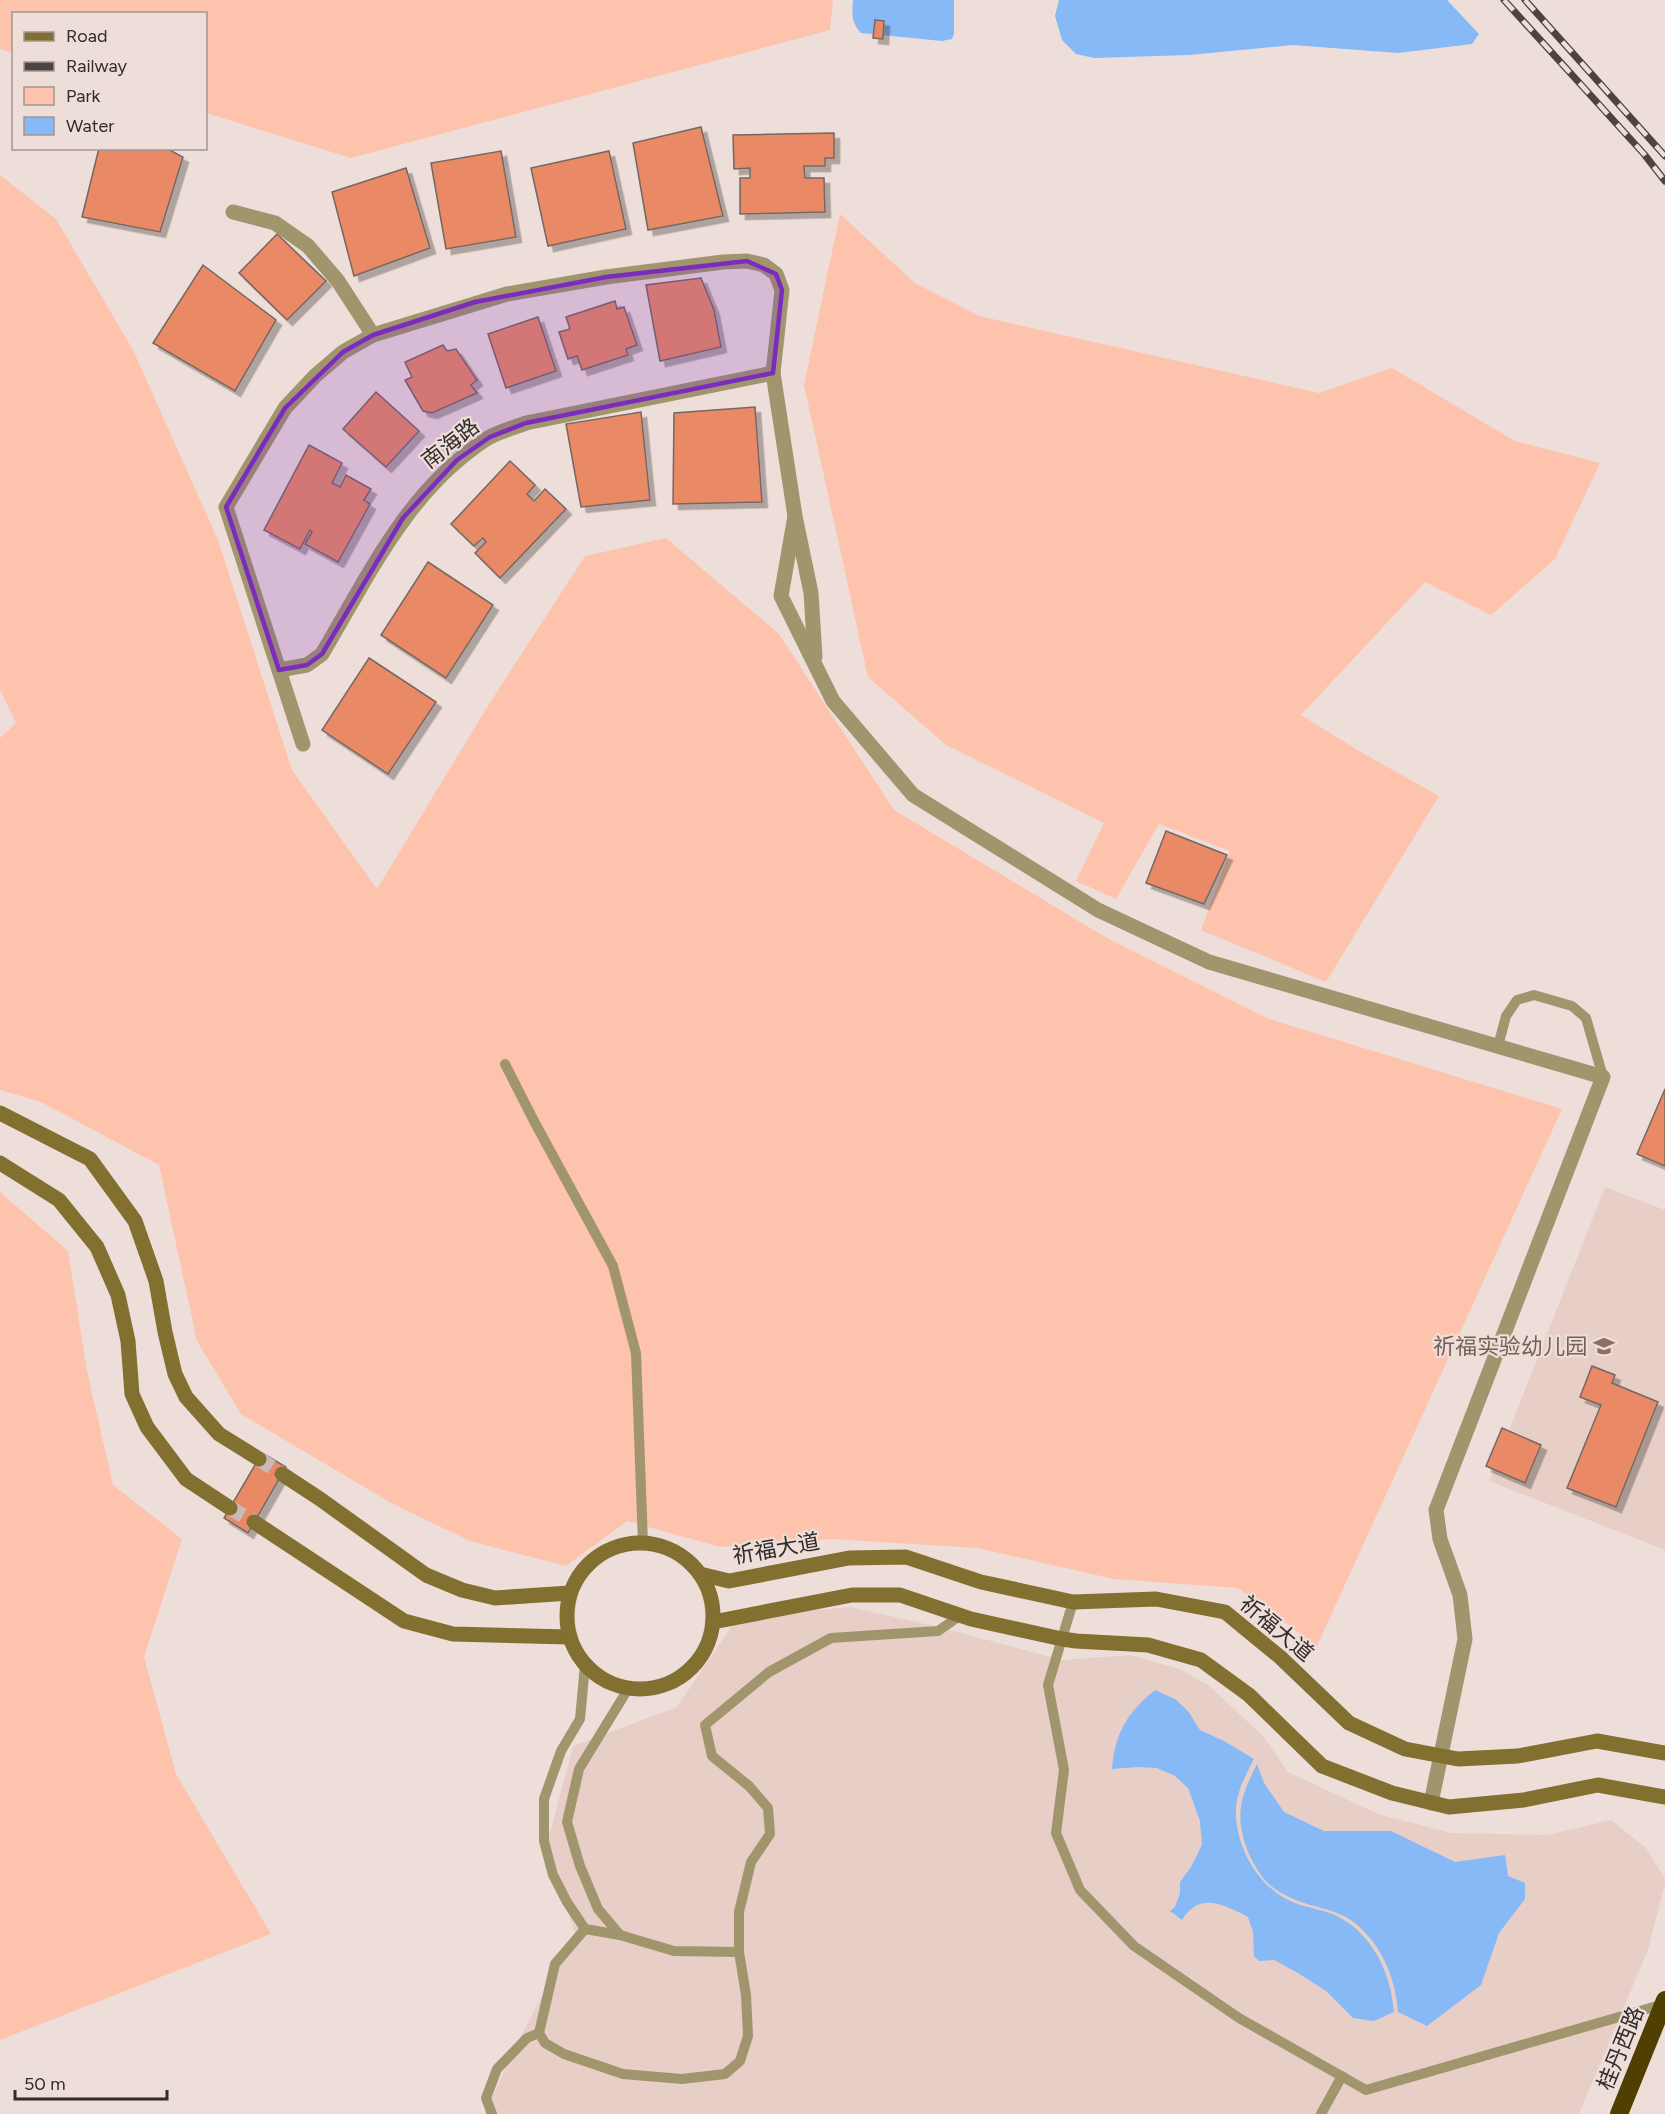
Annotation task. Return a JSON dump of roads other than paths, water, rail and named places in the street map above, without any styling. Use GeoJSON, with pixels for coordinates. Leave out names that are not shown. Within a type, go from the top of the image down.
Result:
{"type":"FeatureCollection","features":[{"type":"Feature","properties":{"kind":"highway","name":"桂丹西路"},"geometry":{"type":"LineString","coordinates":[[1619,2114],[1664,2002]]}},
{"type":"Feature","properties":{"kind":"street"},"geometry":{"type":"LineString","coordinates":[[233,212],[275,223],[308,246],[338,281],[373,335]]}},
{"type":"Feature","properties":{"kind":"street"},"geometry":{"type":"LineString","coordinates":[[303,744],[226,507],[285,408],[315,376],[343,352],[373,335],[507,294],[606,277],[747,261],[764,265],[777,274],[782,290],[772,372],[795,516],[811,593],[815,663]]}},
{"type":"Feature","properties":{"kind":"street","name":"南海路"},"geometry":{"type":"LineString","coordinates":[[279,670],[307,665],[322,654],[403,518],[457,460],[490,437],[526,423],[772,372]]}},
{"type":"Feature","properties":{"kind":"street"},"geometry":{"type":"LineString","coordinates":[[795,516],[781,596],[833,701],[913,795],[1098,910],[1209,962],[1603,1077],[1436,1510],[1440,1539],[1460,1595],[1465,1639],[1431,1803]]}},
{"type":"Feature","properties":{"kind":"street"},"geometry":{"type":"LineString","coordinates":[[0,1113],[90,1160],[135,1221],[156,1281],[175,1374],[186,1397],[219,1434],[259,1460]]}},
{"type":"Feature","properties":{"kind":"street"},"geometry":{"type":"LineString","coordinates":[[0,1163],[59,1200],[98,1247],[118,1295],[128,1341],[132,1394],[147,1427],[186,1479],[230,1508]]}},
{"type":"Feature","properties":{"kind":"street"},"geometry":{"type":"LineString","coordinates":[[282,1474],[426,1575],[453,1586],[495,1598],[570,1593]]}},
{"type":"Feature","properties":{"kind":"street"},"geometry":{"type":"LineString","coordinates":[[254,1522],[404,1621],[453,1634],[570,1637]]}},
{"type":"Feature","properties":{"kind":"street"},"geometry":{"type":"LineString","coordinates":[[633,1543],[659,1545],[682,1556],[700,1574],[711,1597],[713,1622],[710,1638],[698,1661],[680,1678],[656,1688],[628,1689],[605,1681],[585,1665],[572,1644],[567,1618],[570,1593],[582,1571],[609,1550],[633,1543]]}},
{"type":"Feature","properties":{"kind":"street","name":"祈福大道"},"geometry":{"type":"LineString","coordinates":[[700,1574],[729,1581],[849,1558],[906,1557],[981,1582],[1073,1602],[1156,1599],[1225,1612],[1280,1657],[1349,1723],[1405,1749],[1458,1759],[1518,1756],[1597,1741],[1665,1753]]}},
{"type":"Feature","properties":{"kind":"street"},"geometry":{"type":"LineString","coordinates":[[713,1622],[852,1595],[900,1595],[961,1615],[1062,1639],[1148,1645],[1200,1660],[1249,1695],[1322,1766],[1392,1793],[1449,1807],[1524,1800],[1598,1785],[1665,1797]]}},
{"type":"Feature","properties":{"kind":"lane"},"geometry":{"type":"LineString","coordinates":[[1498,1046],[1506,1016],[1517,1000],[1534,995],[1572,1006],[1586,1018],[1603,1077]]}},
{"type":"Feature","properties":{"kind":"lane"},"geometry":{"type":"LineString","coordinates":[[505,1064],[613,1266],[636,1353],[643,1544]]}},
{"type":"Feature","properties":{"kind":"lane"},"geometry":{"type":"LineString","coordinates":[[1073,1602],[1048,1685],[1064,1770],[1056,1833],[1080,1890],[1134,1946],[1239,2018],[1366,2090],[1664,2002]]}},
{"type":"Feature","properties":{"kind":"lane"},"geometry":{"type":"LineString","coordinates":[[585,1929],[555,1964],[539,2032],[545,2043],[564,2054],[623,2074],[682,2079],[725,2074],[740,2061],[748,2037],[746,1995],[739,1952],[739,1912],[751,1862],[770,1834],[768,1808],[749,1786],[712,1756],[705,1725],[769,1672],[831,1638],[938,1630],[961,1615]]}},
{"type":"Feature","properties":{"kind":"lane"},"geometry":{"type":"LineString","coordinates":[[585,1665],[580,1719],[561,1751],[544,1799],[544,1841],[554,1875],[567,1902],[585,1929],[620,1935],[674,1951],[739,1952]]}},
{"type":"Feature","properties":{"kind":"lane"},"geometry":{"type":"LineString","coordinates":[[620,1935],[598,1909],[580,1866],[567,1822],[579,1769],[628,1689]]}},
{"type":"Feature","properties":{"kind":"lane"},"geometry":{"type":"LineString","coordinates":[[492,2114],[486,2098],[497,2069],[527,2038],[539,2032]]}},
{"type":"Feature","properties":{"kind":"lane"},"geometry":{"type":"LineString","coordinates":[[1321,2114],[1342,2076]]}},
{"type":"Feature","properties":{"kind":"water"},"geometry":{"type":"Polygon","coordinates":[[[853,0],[954,0],[954,34],[952,39],[942,41],[861,33],[853,18],[853,0]]]}},
{"type":"Feature","properties":{"kind":"water"},"geometry":{"type":"Polygon","coordinates":[[[1059,0],[1447,0],[1479,34],[1472,44],[1398,53],[1293,45],[1190,55],[1094,58],[1076,54],[1062,40],[1055,16],[1059,0]]]}},
{"type":"Feature","properties":{"kind":"water"},"geometry":{"type":"Polygon","coordinates":[[[1155,1690],[1175,1699],[1188,1711],[1200,1730],[1254,1759],[1240,1788],[1236,1807],[1239,1836],[1251,1864],[1270,1887],[1282,1896],[1295,1903],[1339,1917],[1363,1936],[1383,1966],[1394,2012],[1374,2021],[1353,2018],[1326,1991],[1298,1973],[1274,1960],[1259,1961],[1254,1956],[1253,1932],[1248,1917],[1230,1908],[1204,1903],[1189,1911],[1182,1920],[1170,1911],[1175,1907],[1180,1893],[1180,1882],[1202,1845],[1200,1821],[1188,1788],[1175,1776],[1157,1768],[1112,1769],[1116,1745],[1124,1725],[1137,1707],[1155,1690]]]}},
{"type":"Feature","properties":{"kind":"water"},"geometry":{"type":"Polygon","coordinates":[[[1257,1764],[1264,1783],[1284,1812],[1324,1831],[1391,1831],[1455,1862],[1505,1855],[1508,1876],[1525,1883],[1525,1899],[1499,1933],[1481,1985],[1427,2026],[1398,2012],[1394,1987],[1386,1963],[1365,1932],[1340,1914],[1299,1901],[1278,1891],[1264,1879],[1252,1860],[1247,1850],[1240,1817],[1243,1796],[1257,1764]]]}},
{"type":"Feature","properties":{"kind":"tunnel"},"geometry":{"type":"LineString","coordinates":[[259,1459],[282,1474]]}},
{"type":"Feature","properties":{"kind":"tunnel"},"geometry":{"type":"LineString","coordinates":[[230,1508],[254,1522]]}},
{"type":"Feature","properties":{"kind":"railway"},"geometry":{"type":"LineString","coordinates":[[1504,0],[1644,154],[1665,181]]}},
{"type":"Feature","properties":{"kind":"railway"},"geometry":{"type":"LineString","coordinates":[[1525,0],[1665,156]]}},
{"type":"Feature","properties":{"kind":"place","name":"祈福实验幼儿园"},"geometry":{"type":"Point","coordinates":[1604,1346]}}]}
